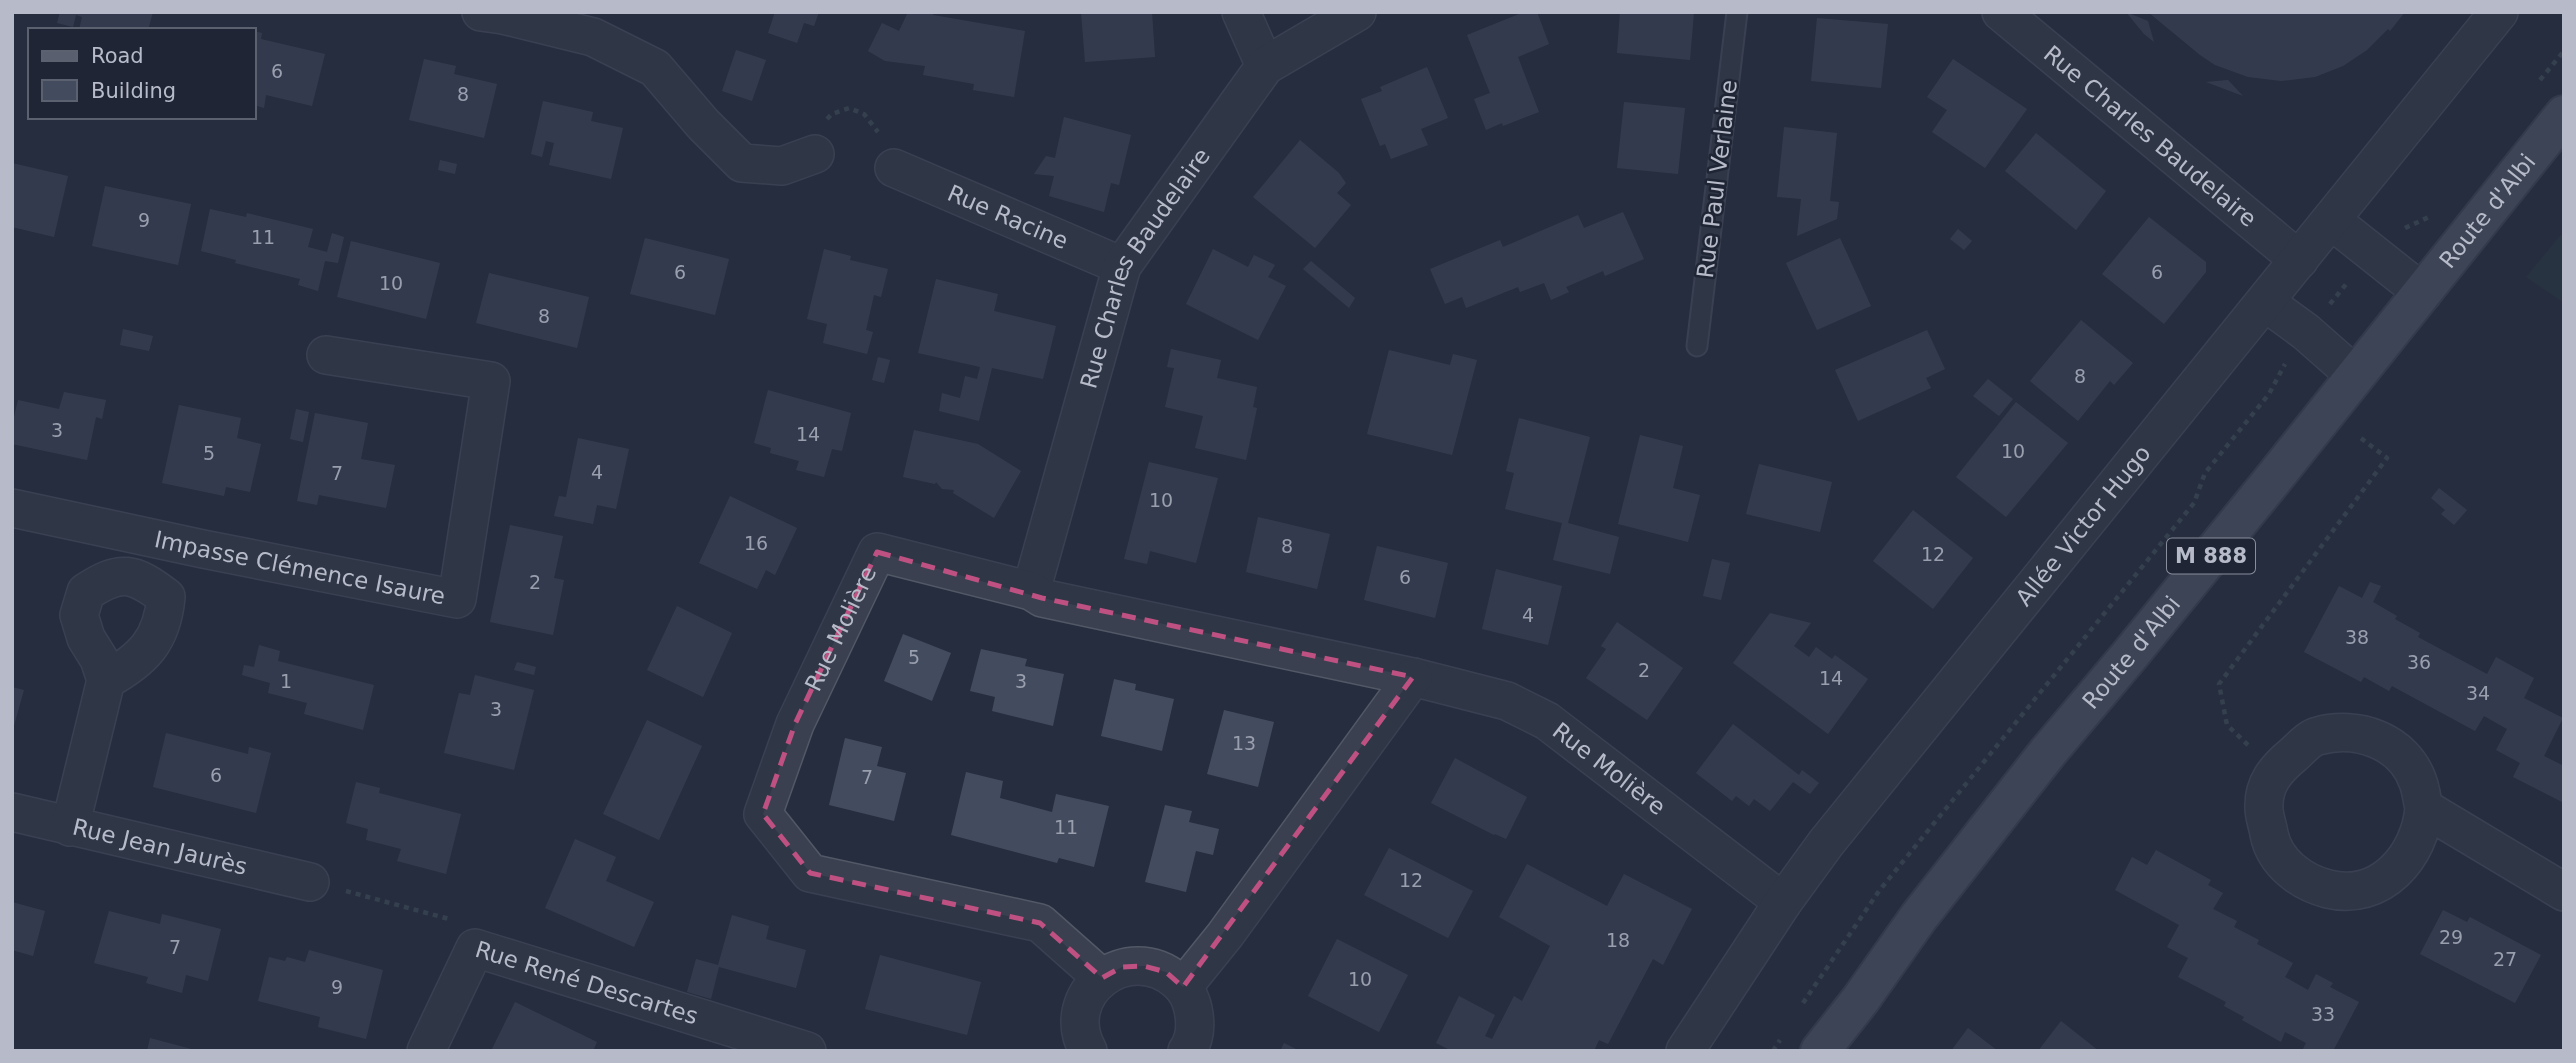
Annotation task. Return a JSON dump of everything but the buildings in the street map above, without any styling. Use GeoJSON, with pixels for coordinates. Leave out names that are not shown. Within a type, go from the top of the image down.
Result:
{"type":"FeatureCollection","features":[{"type":"Feature","properties":{"kind":"main road","name":"Route d'Albi"},"geometry":{"type":"LineString","coordinates":[[1820,1051],[1861,999],[1918,918],[2048,752],[2138,646],[2564,115]]}},
{"type":"Feature","properties":{"kind":"main road","name":"Route d'Albi"},"geometry":{"type":"LineString","coordinates":[[1835,1051],[1861,999]]}},
{"type":"Feature","properties":{"kind":"street"},"geometry":{"type":"LineString","coordinates":[[481,12],[593,37],[655,68],[703,124],[742,163],[782,166],[815,154]]}},
{"type":"Feature","properties":{"kind":"street"},"geometry":{"type":"LineString","coordinates":[[1241,12],[1265,66]]}},
{"type":"Feature","properties":{"kind":"street","name":"Rue Charles Baudelaire"},"geometry":{"type":"LineString","coordinates":[[1031,591],[1122,266],[1265,66],[1357,12]]}},
{"type":"Feature","properties":{"kind":"street","name":"Rue Charles Baudelaire"},"geometry":{"type":"LineString","coordinates":[[2001,12],[2299,260]]}},
{"type":"Feature","properties":{"kind":"street","name":"Allée Victor Hugo"},"geometry":{"type":"LineString","coordinates":[[1685,1051],[1783,902],[1826,843],[2499,12]]}},
{"type":"Feature","properties":{"kind":"street","name":"Rue Racine"},"geometry":{"type":"LineString","coordinates":[[894,168],[1122,266]]}},
{"type":"Feature","properties":{"kind":"street"},"geometry":{"type":"LineString","coordinates":[[2331,220],[2423,293]]}},
{"type":"Feature","properties":{"kind":"street"},"geometry":{"type":"LineString","coordinates":[[2265,302],[2306,332],[2356,376]]}},
{"type":"Feature","properties":{"kind":"street","name":"Impasse Clémence Isaure"},"geometry":{"type":"LineString","coordinates":[[12,508],[457,599],[491,381],[326,355]]}},
{"type":"Feature","properties":{"kind":"street","name":"Rue Molière"},"geometry":{"type":"LineString","coordinates":[[1102,978],[1040,923],[810,873],[763,814],[795,724],[877,552],[1031,591],[1042,598],[1413,677],[1507,701],[1547,720],[1783,902]]}},
{"type":"Feature","properties":{"kind":"street"},"geometry":{"type":"LineString","coordinates":[[1183,987],[1225,935],[1413,677]]}},
{"type":"Feature","properties":{"kind":"street"},"geometry":{"type":"LineString","coordinates":[[70,827],[106,680]]}},
{"type":"Feature","properties":{"kind":"street"},"geometry":{"type":"LineString","coordinates":[[2356,731],[2382,741],[2404,758],[2418,781],[2424,808],[2422,825],[2412,851],[2401,866],[2378,883],[2352,890],[2331,889],[2304,881],[2288,868],[2272,846],[2264,807],[2275,770],[2316,736],[2356,731]]}},
{"type":"Feature","properties":{"kind":"street"},"geometry":{"type":"LineString","coordinates":[[2424,808],[2564,892]]}},
{"type":"Feature","properties":{"kind":"street","name":"Rue Jean Jaurès"},"geometry":{"type":"LineString","coordinates":[[12,812],[310,882]]}},
{"type":"Feature","properties":{"kind":"street","name":"Rue René Descartes"},"geometry":{"type":"LineString","coordinates":[[426,1051],[475,948],[807,1051]]}},
{"type":"Feature","properties":{"kind":"street"},"geometry":{"type":"LineString","coordinates":[[1088,1051],[1081,1030],[1082,1010],[1089,992],[1102,978],[1122,967],[1144,965],[1166,972],[1183,987],[1192,1004],[1195,1024],[1191,1045],[1187,1051]]}},
{"type":"Feature","properties":{"kind":"lane","name":"Rue Paul Verlaine"},"geometry":{"type":"LineString","coordinates":[[1697,346],[1737,12]]}},
{"type":"Feature","properties":{"kind":"path"},"geometry":{"type":"LineString","coordinates":[[815,154],[818,130],[832,114],[849,108],[863,114],[877,130],[894,168]]}},
{"type":"Feature","properties":{"kind":"path"},"geometry":{"type":"LineString","coordinates":[[1799,1010],[1879,891],[2193,503],[2205,473],[2269,394],[2293,348],[2372,253]]}},
{"type":"Feature","properties":{"kind":"path"},"geometry":{"type":"LineString","coordinates":[[2275,770],[2227,726],[2219,684],[2387,458],[2326,412]]}},
{"type":"Feature","properties":{"kind":"path"},"geometry":{"type":"LineString","coordinates":[[310,882],[462,922],[475,948]]}},
{"type":"Feature","properties":{"kind":"path"},"geometry":{"type":"LineString","coordinates":[[1773,1051],[1786,1030]]}},
{"type":"Feature","properties":{"kind":"highlighted area"},"geometry":{"type":"Polygon","coordinates":[[[877,552],[1042,598],[1413,677],[1183,987],[1166,972],[1144,966],[1122,967],[1102,978],[1040,923],[810,873],[763,814],[795,724],[877,552]]]}},
{"type":"Feature","properties":{"kind":"shaded area"},"geometry":{"type":"Polygon","coordinates":[[[2564,231],[2564,303],[2526,277],[2564,231]]]}}]}
